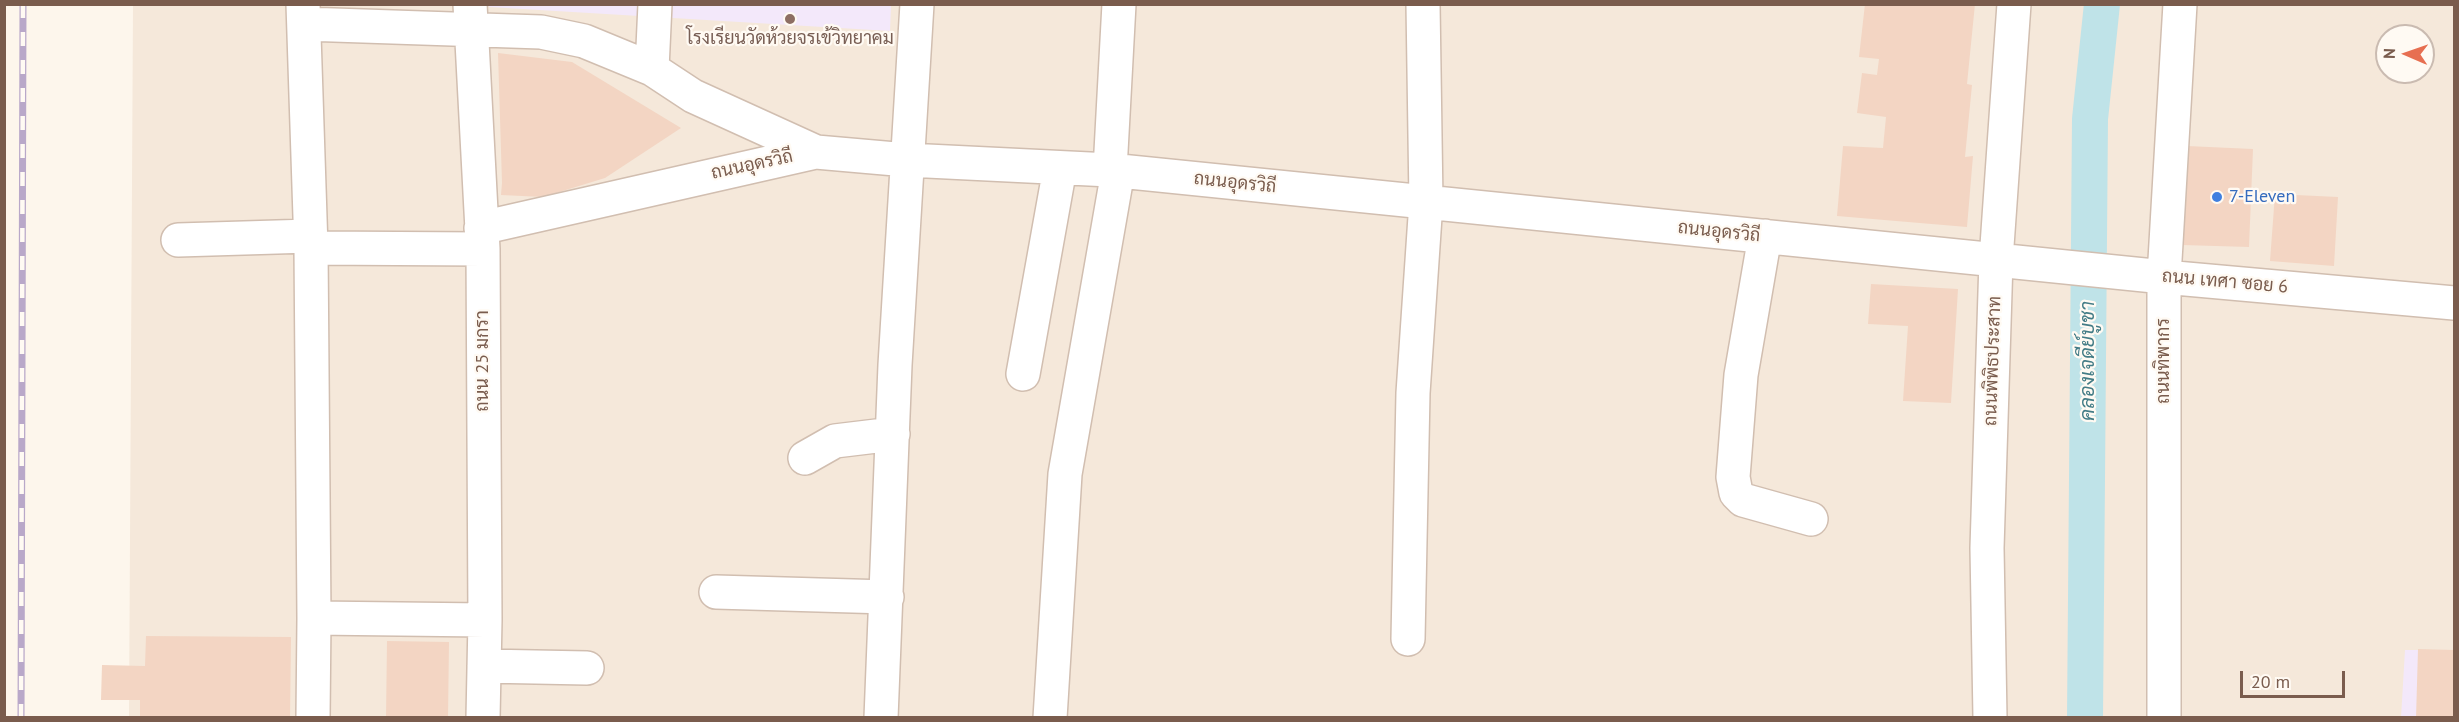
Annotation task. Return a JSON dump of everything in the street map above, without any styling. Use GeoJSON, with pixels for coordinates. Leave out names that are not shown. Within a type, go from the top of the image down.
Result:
{"type":"FeatureCollection","features":[{"type":"Feature","properties":{"kind":"street"},"geometry":{"type":"LineString","coordinates":[[652,69],[655,4]]}},
{"type":"Feature","properties":{"kind":"street"},"geometry":{"type":"LineString","coordinates":[[880,717],[916,4]]}},
{"type":"Feature","properties":{"kind":"street"},"geometry":{"type":"LineString","coordinates":[[1050,717],[1065,474],[1114,170],[1119,4]]}},
{"type":"Feature","properties":{"kind":"street"},"geometry":{"type":"LineString","coordinates":[[1408,639],[1413,393],[1426,202],[1423,4]]}},
{"type":"Feature","properties":{"kind":"street","name":"ถนนพิพิธประสาท"},"geometry":{"type":"LineString","coordinates":[[1990,717],[1987,548],[1996,260],[2014,4]]}},
{"type":"Feature","properties":{"kind":"street","name":"ถนนทิพากร"},"geometry":{"type":"LineString","coordinates":[[2164,717],[2164,277],[2180,4]]}},
{"type":"Feature","properties":{"kind":"street"},"geometry":{"type":"LineString","coordinates":[[313,717],[315,618],[311,242],[304,14],[470,17],[584,40],[652,69],[693,96],[816,152]]}},
{"type":"Feature","properties":{"kind":"street","name":"ถนน 25 มกรา"},"geometry":{"type":"LineString","coordinates":[[470,17],[482,238],[485,620],[483,717]]}},
{"type":"Feature","properties":{"kind":"street","name":"ถนนอุดรวิถี"},"geometry":{"type":"LineString","coordinates":[[178,240],[311,242],[482,238],[816,152],[907,160],[1114,170],[1996,260]]}},
{"type":"Feature","properties":{"kind":"street"},"geometry":{"type":"LineString","coordinates":[[1023,374],[1060,168]]}},
{"type":"Feature","properties":{"kind":"street"},"geometry":{"type":"LineString","coordinates":[[1765,236],[1741,375],[1733,477],[1736,493],[1743,500],[1811,519]]}},
{"type":"Feature","properties":{"kind":"street","name":"ถนน เทศา ซอย 6"},"geometry":{"type":"LineString","coordinates":[[1996,260],[2454,303]]}},
{"type":"Feature","properties":{"kind":"street"},"geometry":{"type":"LineString","coordinates":[[805,458],[835,441],[893,434]]}},
{"type":"Feature","properties":{"kind":"street"},"geometry":{"type":"LineString","coordinates":[[716,592],[887,597]]}},
{"type":"Feature","properties":{"kind":"street"},"geometry":{"type":"LineString","coordinates":[[315,618],[485,620]]}},
{"type":"Feature","properties":{"kind":"street"},"geometry":{"type":"LineString","coordinates":[[484,666],[587,668]]}},
{"type":"Feature","properties":{"kind":"shaded area"},"geometry":{"type":"Polygon","coordinates":[[[133,5],[2454,5],[2454,717],[129,717],[133,5]]]}},
{"type":"Feature","properties":{"kind":"shaded area","name":"โรงเรียนวัดห้วยจรเข้วิทยาคม"},"geometry":{"type":"Polygon","coordinates":[[[489,5],[891,5],[890,31],[489,7],[489,5]]]}},
{"type":"Feature","properties":{"kind":"shaded area"},"geometry":{"type":"Polygon","coordinates":[[[2405,650],[2454,650],[2454,717],[2401,718],[2405,650]]]}},
{"type":"Feature","properties":{"kind":"building"},"geometry":{"type":"Polygon","coordinates":[[[1865,4],[1975,4],[1967,84],[1972,85],[1965,157],[1973,156],[1967,227],[1837,216],[1843,146],[1883,148],[1886,117],[1857,113],[1862,73],[1877,75],[1879,59],[1859,57],[1865,4]]]}},
{"type":"Feature","properties":{"kind":"building"},"geometry":{"type":"Polygon","coordinates":[[[498,53],[572,62],[681,128],[605,178],[543,197],[501,195],[498,53]]]}},
{"type":"Feature","properties":{"kind":"building","name":"7-Eleven"},"geometry":{"type":"Polygon","coordinates":[[[2187,146],[2253,149],[2249,247],[2182,245],[2187,146]]]}},
{"type":"Feature","properties":{"kind":"building"},"geometry":{"type":"Polygon","coordinates":[[[2275,194],[2338,197],[2334,266],[2270,261],[2275,194]]]}},
{"type":"Feature","properties":{"kind":"building"},"geometry":{"type":"Polygon","coordinates":[[[1871,284],[1958,289],[1951,403],[1903,401],[1908,326],[1868,324],[1871,284]]]}},
{"type":"Feature","properties":{"kind":"building"},"geometry":{"type":"Polygon","coordinates":[[[146,636],[291,637],[290,718],[140,718],[140,700],[101,700],[102,665],[145,666],[146,636]]]}},
{"type":"Feature","properties":{"kind":"building"},"geometry":{"type":"Polygon","coordinates":[[[387,641],[449,642],[448,718],[386,718],[387,641]]]}},
{"type":"Feature","properties":{"kind":"building"},"geometry":{"type":"Polygon","coordinates":[[[2418,649],[2454,650],[2454,718],[2416,718],[2418,649]]]}},
{"type":"Feature","properties":{"kind":"waterway","name":"คลองเจดีย์บูชา"},"geometry":{"type":"LineString","coordinates":[[2085,718],[2090,119],[2102,4]]}},
{"type":"Feature","properties":{"kind":"railway"},"geometry":{"type":"LineString","coordinates":[[21,718],[23,4]]}},
{"type":"Feature","properties":{"kind":"place","name":"โรงเรียนวัดห้วยจรเข้วิทยาคม"},"geometry":{"type":"Point","coordinates":[790,19]}},
{"type":"Feature","properties":{"kind":"place","name":"7-Eleven"},"geometry":{"type":"Point","coordinates":[2217,197]}}]}
